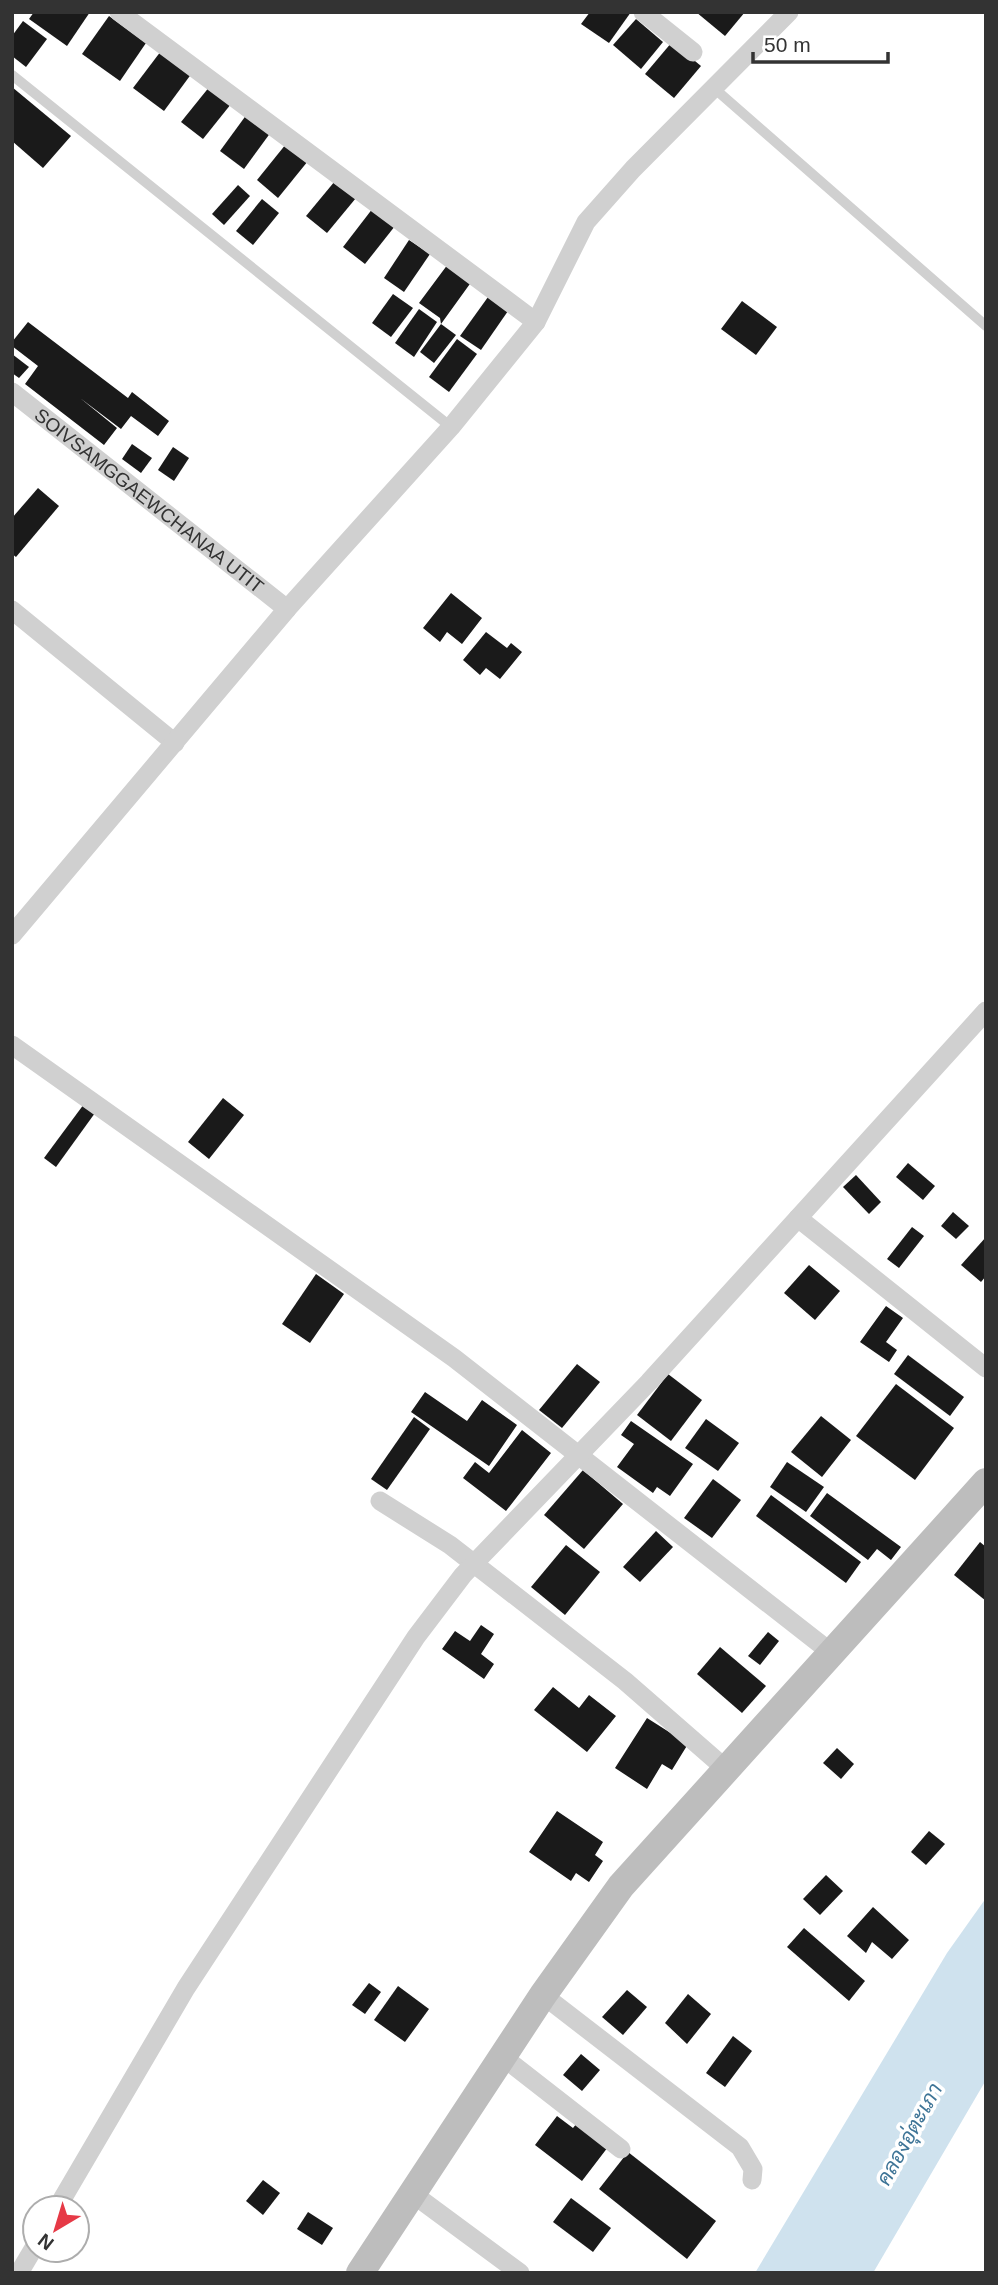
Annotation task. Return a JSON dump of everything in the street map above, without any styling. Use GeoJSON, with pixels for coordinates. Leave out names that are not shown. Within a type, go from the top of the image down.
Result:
{"type":"FeatureCollection","features":[{"type":"Feature","properties":{"kind":"street"},"geometry":{"type":"LineString","coordinates":[[119,12],[536,322]]}},
{"type":"Feature","properties":{"kind":"street"},"geometry":{"type":"LineString","coordinates":[[643,12],[693,52]]}},
{"type":"Feature","properties":{"kind":"street"},"geometry":{"type":"LineString","coordinates":[[12,935],[287,609],[451,427],[536,322],[586,222],[633,169],[789,12]]}},
{"type":"Feature","properties":{"kind":"street","name":"SOIVSAMGGAEWCHANAA UTIT"},"geometry":{"type":"LineString","coordinates":[[12,392],[287,609]]}},
{"type":"Feature","properties":{"kind":"street"},"geometry":{"type":"LineString","coordinates":[[12,610],[175,743]]}},
{"type":"Feature","properties":{"kind":"street"},"geometry":{"type":"LineString","coordinates":[[65,2194],[186,1989],[416,1637],[472,1565],[798,1219],[986,1011]]}},
{"type":"Feature","properties":{"kind":"street"},"geometry":{"type":"LineString","coordinates":[[12,1045],[454,1358],[580,1453],[833,1654]]}},
{"type":"Feature","properties":{"kind":"street"},"geometry":{"type":"LineString","coordinates":[[798,1219],[986,1368]]}},
{"type":"Feature","properties":{"kind":"street"},"geometry":{"type":"LineString","coordinates":[[360,2273],[543,1995],[621,1886],[986,1482]]}},
{"type":"Feature","properties":{"kind":"street"},"geometry":{"type":"LineString","coordinates":[[380,1501],[450,1545],[472,1565],[625,1681],[727,1770]]}},
{"type":"Feature","properties":{"kind":"street"},"geometry":{"type":"LineString","coordinates":[[543,1995],[740,2147],[753,2169],[752,2180]]}},
{"type":"Feature","properties":{"kind":"street"},"geometry":{"type":"LineString","coordinates":[[503,2057],[621,2149]]}},
{"type":"Feature","properties":{"kind":"street"},"geometry":{"type":"LineString","coordinates":[[413,2194],[520,2273]]}},
{"type":"Feature","properties":{"kind":"lane"},"geometry":{"type":"LineString","coordinates":[[12,75],[451,427]]}},
{"type":"Feature","properties":{"kind":"lane"},"geometry":{"type":"LineString","coordinates":[[715,89],[986,326]]}},
{"type":"Feature","properties":{"kind":"water","name":"คลองอุ่ตะเภา"},"geometry":{"type":"Polygon","coordinates":[[[986,1898],[986,2080],[873,2273],[755,2273],[947,1953],[986,1898]]]}},
{"type":"Feature","properties":{"kind":"building"},"geometry":{"type":"Polygon","coordinates":[[[34,12],[90,12],[67,46],[29,19],[34,12]]]}},
{"type":"Feature","properties":{"kind":"building"},"geometry":{"type":"Polygon","coordinates":[[[590,12],[631,12],[609,43],[581,24],[590,12]]]}},
{"type":"Feature","properties":{"kind":"building"},"geometry":{"type":"Polygon","coordinates":[[[696,12],[745,12],[725,36],[696,12]]]}},
{"type":"Feature","properties":{"kind":"building"},"geometry":{"type":"Polygon","coordinates":[[[109,16],[146,43],[120,81],[82,54],[109,16]]]}},
{"type":"Feature","properties":{"kind":"building"},"geometry":{"type":"Polygon","coordinates":[[[636,19],[663,42],[641,69],[613,45],[636,19]]]}},
{"type":"Feature","properties":{"kind":"building"},"geometry":{"type":"Polygon","coordinates":[[[23,21],[47,39],[26,67],[12,56],[12,36],[23,21]]]}},
{"type":"Feature","properties":{"kind":"building"},"geometry":{"type":"Polygon","coordinates":[[[672,42],[701,66],[674,98],[645,74],[672,42]]]}},
{"type":"Feature","properties":{"kind":"building"},"geometry":{"type":"Polygon","coordinates":[[[161,51],[192,73],[164,111],[133,88],[161,51]]]}},
{"type":"Feature","properties":{"kind":"building"},"geometry":{"type":"Polygon","coordinates":[[[210,86],[231,104],[203,139],[181,122],[210,86]]]}},
{"type":"Feature","properties":{"kind":"building"},"geometry":{"type":"Polygon","coordinates":[[[12,87],[71,136],[43,168],[12,141],[12,87]]]}},
{"type":"Feature","properties":{"kind":"building"},"geometry":{"type":"Polygon","coordinates":[[[247,114],[271,132],[244,169],[220,151],[247,114]]]}},
{"type":"Feature","properties":{"kind":"building"},"geometry":{"type":"Polygon","coordinates":[[[286,144],[308,161],[278,198],[257,180],[286,144]]]}},
{"type":"Feature","properties":{"kind":"building"},"geometry":{"type":"Polygon","coordinates":[[[335,181],[356,198],[327,233],[306,216],[335,181]]]}},
{"type":"Feature","properties":{"kind":"building"},"geometry":{"type":"Polygon","coordinates":[[[238,185],[250,196],[224,225],[212,214],[238,185]]]}},
{"type":"Feature","properties":{"kind":"building"},"geometry":{"type":"Polygon","coordinates":[[[262,199],[279,213],[253,245],[236,231],[262,199]]]}},
{"type":"Feature","properties":{"kind":"building"},"geometry":{"type":"Polygon","coordinates":[[[373,208],[395,226],[365,264],[343,247],[373,208]]]}},
{"type":"Feature","properties":{"kind":"building"},"geometry":{"type":"Polygon","coordinates":[[[409,240],[430,254],[404,292],[384,278],[409,240]]]}},
{"type":"Feature","properties":{"kind":"building"},"geometry":{"type":"Polygon","coordinates":[[[448,264],[472,281],[441,324],[440,318],[419,303],[448,264]]]}},
{"type":"Feature","properties":{"kind":"building"},"geometry":{"type":"Polygon","coordinates":[[[393,294],[413,308],[391,337],[372,323],[393,294]]]}},
{"type":"Feature","properties":{"kind":"building"},"geometry":{"type":"Polygon","coordinates":[[[488,297],[508,311],[481,350],[460,336],[488,297]]]}},
{"type":"Feature","properties":{"kind":"building"},"geometry":{"type":"Polygon","coordinates":[[[742,301],[777,327],[756,355],[721,329],[742,301]]]}},
{"type":"Feature","properties":{"kind":"building"},"geometry":{"type":"Polygon","coordinates":[[[419,309],[437,322],[414,357],[395,343],[419,309]]]}},
{"type":"Feature","properties":{"kind":"building"},"geometry":{"type":"Polygon","coordinates":[[[28,322],[128,398],[132,392],[169,421],[158,436],[131,416],[121,429],[80,398],[117,428],[104,445],[25,384],[38,366],[12,346],[12,342],[28,322]]]}},
{"type":"Feature","properties":{"kind":"building"},"geometry":{"type":"Polygon","coordinates":[[[441,324],[456,335],[434,363],[420,352],[441,324]]]}},
{"type":"Feature","properties":{"kind":"building"},"geometry":{"type":"Polygon","coordinates":[[[457,339],[477,354],[449,392],[429,377],[457,339]]]}},
{"type":"Feature","properties":{"kind":"building"},"geometry":{"type":"Polygon","coordinates":[[[12,354],[29,367],[19,378],[12,373],[12,354]]]}},
{"type":"Feature","properties":{"kind":"building"},"geometry":{"type":"Polygon","coordinates":[[[132,444],[152,458],[141,473],[122,459],[132,444]]]}},
{"type":"Feature","properties":{"kind":"building"},"geometry":{"type":"Polygon","coordinates":[[[173,447],[189,458],[174,481],[158,470],[173,447]]]}},
{"type":"Feature","properties":{"kind":"building"},"geometry":{"type":"Polygon","coordinates":[[[38,488],[59,506],[16,557],[12,554],[12,518],[38,488]]]}},
{"type":"Feature","properties":{"kind":"building"},"geometry":{"type":"Polygon","coordinates":[[[451,593],[482,618],[462,644],[447,632],[440,642],[423,628],[451,593]]]}},
{"type":"Feature","properties":{"kind":"building"},"geometry":{"type":"Polygon","coordinates":[[[486,632],[507,648],[511,643],[522,652],[500,679],[486,668],[480,675],[463,660],[486,632]]]}},
{"type":"Feature","properties":{"kind":"building"},"geometry":{"type":"Polygon","coordinates":[[[223,1098],[244,1115],[209,1159],[188,1142],[223,1098]]]}},
{"type":"Feature","properties":{"kind":"building"},"geometry":{"type":"Polygon","coordinates":[[[84,1104],[95,1113],[56,1167],[44,1158],[84,1104]]]}},
{"type":"Feature","properties":{"kind":"building"},"geometry":{"type":"Polygon","coordinates":[[[908,1163],[935,1186],[923,1200],[896,1177],[908,1163]]]}},
{"type":"Feature","properties":{"kind":"building"},"geometry":{"type":"Polygon","coordinates":[[[856,1175],[881,1202],[869,1214],[843,1187],[856,1175]]]}},
{"type":"Feature","properties":{"kind":"building"},"geometry":{"type":"Polygon","coordinates":[[[953,1212],[969,1226],[956,1239],[941,1226],[953,1212]]]}},
{"type":"Feature","properties":{"kind":"building"},"geometry":{"type":"Polygon","coordinates":[[[912,1227],[924,1236],[899,1268],[887,1259],[912,1227]]]}},
{"type":"Feature","properties":{"kind":"building"},"geometry":{"type":"Polygon","coordinates":[[[986,1237],[986,1276],[981,1282],[961,1265],[986,1237]]]}},
{"type":"Feature","properties":{"kind":"building"},"geometry":{"type":"Polygon","coordinates":[[[809,1265],[840,1291],[815,1320],[784,1293],[809,1265]]]}},
{"type":"Feature","properties":{"kind":"building"},"geometry":{"type":"Polygon","coordinates":[[[316,1274],[344,1294],[310,1343],[282,1324],[316,1274]]]}},
{"type":"Feature","properties":{"kind":"building"},"geometry":{"type":"Polygon","coordinates":[[[886,1306],[903,1318],[886,1342],[897,1350],[889,1362],[860,1342],[886,1306]]]}},
{"type":"Feature","properties":{"kind":"building"},"geometry":{"type":"Polygon","coordinates":[[[908,1355],[964,1397],[950,1416],[894,1374],[908,1355]]]}},
{"type":"Feature","properties":{"kind":"building"},"geometry":{"type":"Polygon","coordinates":[[[577,1364],[600,1382],[562,1428],[539,1410],[577,1364]]]}},
{"type":"Feature","properties":{"kind":"building"},"geometry":{"type":"Polygon","coordinates":[[[668,1374],[702,1400],[671,1441],[637,1415],[668,1374]]]}},
{"type":"Feature","properties":{"kind":"building"},"geometry":{"type":"Polygon","coordinates":[[[896,1384],[954,1428],[915,1480],[856,1436],[896,1384]]]}},
{"type":"Feature","properties":{"kind":"building"},"geometry":{"type":"Polygon","coordinates":[[[425,1392],[467,1421],[482,1400],[517,1425],[489,1466],[411,1412],[425,1392]]]}},
{"type":"Feature","properties":{"kind":"building"},"geometry":{"type":"Polygon","coordinates":[[[821,1416],[851,1440],[822,1477],[791,1452],[821,1416]]]}},
{"type":"Feature","properties":{"kind":"building"},"geometry":{"type":"Polygon","coordinates":[[[414,1417],[430,1429],[387,1490],[371,1479],[414,1417]]]}},
{"type":"Feature","properties":{"kind":"building"},"geometry":{"type":"Polygon","coordinates":[[[706,1419],[739,1443],[718,1471],[685,1448],[706,1419]]]}},
{"type":"Feature","properties":{"kind":"building"},"geometry":{"type":"Polygon","coordinates":[[[631,1421],[693,1464],[670,1496],[657,1487],[653,1493],[617,1467],[634,1444],[621,1435],[631,1421]]]}},
{"type":"Feature","properties":{"kind":"building"},"geometry":{"type":"Polygon","coordinates":[[[522,1430],[551,1453],[506,1511],[463,1478],[475,1462],[489,1473],[522,1430]]]}},
{"type":"Feature","properties":{"kind":"building"},"geometry":{"type":"Polygon","coordinates":[[[787,1462],[824,1487],[806,1512],[770,1487],[787,1462]]]}},
{"type":"Feature","properties":{"kind":"building"},"geometry":{"type":"Polygon","coordinates":[[[583,1470],[623,1504],[584,1549],[544,1515],[583,1470]]]}},
{"type":"Feature","properties":{"kind":"building"},"geometry":{"type":"Polygon","coordinates":[[[713,1479],[741,1500],[712,1538],[684,1518],[713,1479]]]}},
{"type":"Feature","properties":{"kind":"building"},"geometry":{"type":"Polygon","coordinates":[[[827,1493],[901,1547],[891,1560],[877,1549],[868,1560],[810,1516],[827,1493]]]}},
{"type":"Feature","properties":{"kind":"building"},"geometry":{"type":"Polygon","coordinates":[[[771,1495],[861,1562],[846,1583],[756,1516],[771,1495]]]}},
{"type":"Feature","properties":{"kind":"building"},"geometry":{"type":"Polygon","coordinates":[[[656,1531],[673,1547],[640,1582],[623,1567],[656,1531]]]}},
{"type":"Feature","properties":{"kind":"building"},"geometry":{"type":"Polygon","coordinates":[[[980,1542],[986,1547],[986,1601],[954,1575],[980,1542]]]}},
{"type":"Feature","properties":{"kind":"building"},"geometry":{"type":"Polygon","coordinates":[[[566,1545],[600,1572],[565,1615],[531,1587],[566,1545]]]}},
{"type":"Feature","properties":{"kind":"building"},"geometry":{"type":"Polygon","coordinates":[[[481,1625],[494,1634],[481,1654],[494,1664],[484,1679],[442,1649],[455,1631],[470,1641],[481,1625]]]}},
{"type":"Feature","properties":{"kind":"building"},"geometry":{"type":"Polygon","coordinates":[[[768,1632],[779,1641],[760,1665],[748,1656],[768,1632]]]}},
{"type":"Feature","properties":{"kind":"building"},"geometry":{"type":"Polygon","coordinates":[[[720,1647],[766,1686],[742,1713],[697,1674],[720,1647]]]}},
{"type":"Feature","properties":{"kind":"building"},"geometry":{"type":"Polygon","coordinates":[[[553,1687],[579,1708],[589,1695],[616,1716],[587,1752],[534,1710],[553,1687]]]}},
{"type":"Feature","properties":{"kind":"building"},"geometry":{"type":"Polygon","coordinates":[[[647,1718],[688,1744],[672,1770],[662,1764],[647,1789],[615,1768],[647,1718]]]}},
{"type":"Feature","properties":{"kind":"building"},"geometry":{"type":"Polygon","coordinates":[[[837,1748],[854,1764],[841,1779],[823,1763],[837,1748]]]}},
{"type":"Feature","properties":{"kind":"building"},"geometry":{"type":"Polygon","coordinates":[[[557,1811],[603,1842],[595,1855],[603,1861],[589,1882],[576,1873],[571,1881],[529,1852],[557,1811]]]}},
{"type":"Feature","properties":{"kind":"building"},"geometry":{"type":"Polygon","coordinates":[[[929,1831],[945,1844],[926,1865],[911,1852],[929,1831]]]}},
{"type":"Feature","properties":{"kind":"building"},"geometry":{"type":"Polygon","coordinates":[[[826,1875],[843,1891],[820,1915],[803,1899],[826,1875]]]}},
{"type":"Feature","properties":{"kind":"building"},"geometry":{"type":"Polygon","coordinates":[[[873,1907],[909,1940],[892,1959],[872,1942],[866,1953],[847,1936],[873,1907]]]}},
{"type":"Feature","properties":{"kind":"building"},"geometry":{"type":"Polygon","coordinates":[[[804,1928],[865,1981],[849,2001],[787,1947],[804,1928]]]}},
{"type":"Feature","properties":{"kind":"building"},"geometry":{"type":"Polygon","coordinates":[[[369,1983],[381,1992],[365,2014],[352,2005],[369,1983]]]}},
{"type":"Feature","properties":{"kind":"building"},"geometry":{"type":"Polygon","coordinates":[[[398,1986],[429,2009],[405,2042],[374,2020],[398,1986]]]}},
{"type":"Feature","properties":{"kind":"building"},"geometry":{"type":"Polygon","coordinates":[[[627,1990],[647,2007],[623,2035],[602,2017],[627,1990]]]}},
{"type":"Feature","properties":{"kind":"building"},"geometry":{"type":"Polygon","coordinates":[[[688,1994],[711,2014],[687,2044],[665,2023],[688,1994]]]}},
{"type":"Feature","properties":{"kind":"building"},"geometry":{"type":"Polygon","coordinates":[[[733,2036],[752,2051],[725,2087],[706,2073],[733,2036]]]}},
{"type":"Feature","properties":{"kind":"building"},"geometry":{"type":"Polygon","coordinates":[[[581,2054],[600,2070],[582,2091],[563,2075],[581,2054]]]}},
{"type":"Feature","properties":{"kind":"building"},"geometry":{"type":"Polygon","coordinates":[[[557,2116],[573,2128],[577,2123],[608,2147],[582,2181],[535,2145],[557,2116]]]}},
{"type":"Feature","properties":{"kind":"building"},"geometry":{"type":"Polygon","coordinates":[[[628,2152],[716,2221],[687,2259],[599,2189],[628,2152]]]}},
{"type":"Feature","properties":{"kind":"building"},"geometry":{"type":"Polygon","coordinates":[[[263,2180],[280,2193],[263,2215],[246,2201],[263,2180]]]}},
{"type":"Feature","properties":{"kind":"building"},"geometry":{"type":"Polygon","coordinates":[[[571,2198],[611,2228],[593,2252],[553,2222],[571,2198]]]}},
{"type":"Feature","properties":{"kind":"building"},"geometry":{"type":"Polygon","coordinates":[[[308,2212],[333,2228],[322,2245],[297,2229],[308,2212]]]}}]}
